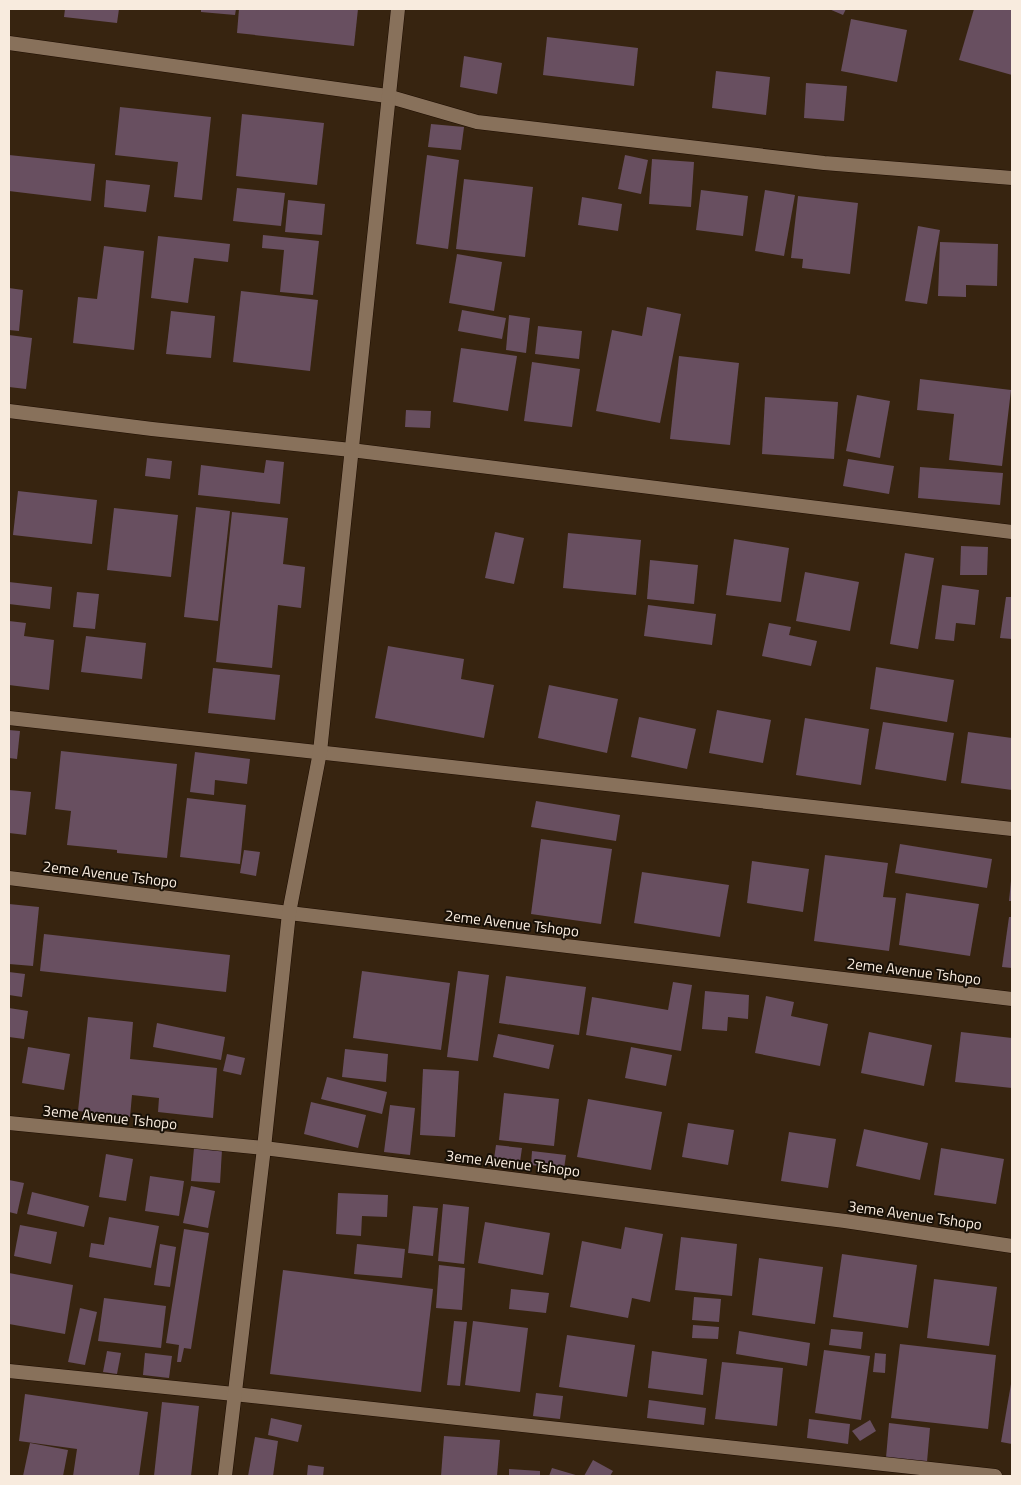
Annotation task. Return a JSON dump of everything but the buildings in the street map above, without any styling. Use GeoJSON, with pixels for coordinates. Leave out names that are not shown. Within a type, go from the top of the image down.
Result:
{"type":"FeatureCollection","features":[{"type":"Feature","properties":{"kind":"street"},"geometry":{"type":"LineString","coordinates":[[225,1476],[264,1148],[289,913],[320,752],[398,9]]}},
{"type":"Feature","properties":{"kind":"street"},"geometry":{"type":"LineString","coordinates":[[9,43],[388,96],[477,122],[824,163],[1012,178]]}},
{"type":"Feature","properties":{"kind":"street"},"geometry":{"type":"LineString","coordinates":[[9,411],[152,429],[351,450],[1012,532]]}},
{"type":"Feature","properties":{"kind":"street"},"geometry":{"type":"LineString","coordinates":[[9,718],[1012,829]]}},
{"type":"Feature","properties":{"kind":"street","name":"2eme Avenue Tshopo"},"geometry":{"type":"LineString","coordinates":[[9,878],[1012,999]]}},
{"type":"Feature","properties":{"kind":"street","name":"3eme Avenue Tshopo"},"geometry":{"type":"LineString","coordinates":[[9,1123],[264,1148],[845,1222],[1012,1246]]}},
{"type":"Feature","properties":{"kind":"street"},"geometry":{"type":"LineString","coordinates":[[9,1371],[994,1476]]}}]}
